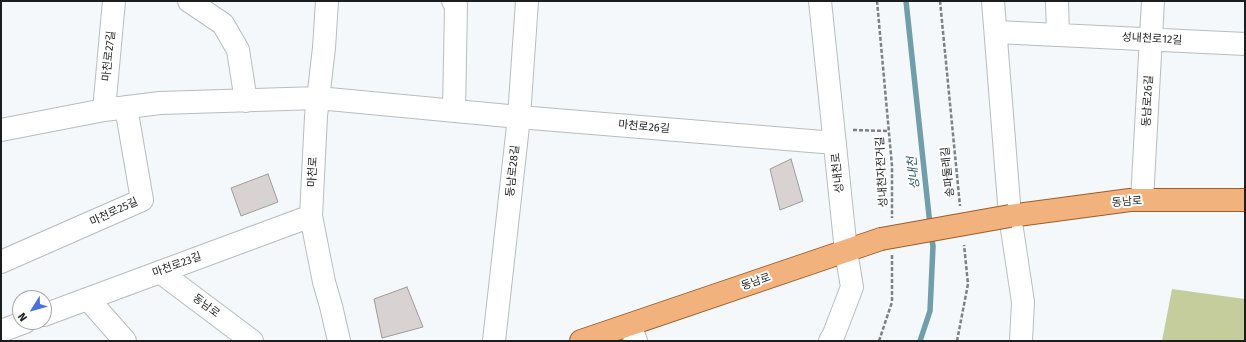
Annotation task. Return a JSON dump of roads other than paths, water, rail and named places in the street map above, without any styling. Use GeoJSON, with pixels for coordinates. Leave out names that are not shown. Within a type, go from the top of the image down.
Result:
{"type":"FeatureCollection","features":[{"type":"Feature","properties":{"kind":"main road","name":"동남로"},"geometry":{"type":"LineString","coordinates":[[581,341],[633,333],[846,251],[888,238],[1010,216],[1130,200],[1245,200]]}},
{"type":"Feature","properties":{"kind":"street","name":"마천로27길"},"geometry":{"type":"LineString","coordinates":[[104,110],[114,1]]}},
{"type":"Feature","properties":{"kind":"street"},"geometry":{"type":"LineString","coordinates":[[189,1],[223,24],[238,50],[246,100]]}},
{"type":"Feature","properties":{"kind":"street","name":"마천로"},"geometry":{"type":"LineString","coordinates":[[327,1],[324,48],[316,116],[311,216],[324,282],[339,341]]}},
{"type":"Feature","properties":{"kind":"street"},"geometry":{"type":"LineString","coordinates":[[453,1],[456,5],[454,111]]}},
{"type":"Feature","properties":{"kind":"street","name":"동남로28길"},"geometry":{"type":"LineString","coordinates":[[494,341],[519,117],[527,1]]}},
{"type":"Feature","properties":{"kind":"street","name":"성내천로"},"geometry":{"type":"LineString","coordinates":[[820,1],[846,251],[852,288],[830,341]]}},
{"type":"Feature","properties":{"kind":"street"},"geometry":{"type":"LineString","coordinates":[[993,1],[1010,216],[1023,302],[1021,341]]}},
{"type":"Feature","properties":{"kind":"street"},"geometry":{"type":"LineString","coordinates":[[1058,1],[1058,35]]}},
{"type":"Feature","properties":{"kind":"street","name":"동남로26길"},"geometry":{"type":"LineString","coordinates":[[1142,200],[1153,1]]}},
{"type":"Feature","properties":{"kind":"street","name":"성내천로12길"},"geometry":{"type":"LineString","coordinates":[[996,32],[1245,44]]}},
{"type":"Feature","properties":{"kind":"street"},"geometry":{"type":"LineString","coordinates":[[1,129],[104,110],[160,103],[318,98]]}},
{"type":"Feature","properties":{"kind":"street","name":"마천로26길"},"geometry":{"type":"LineString","coordinates":[[318,98],[519,117],[834,137]]}},
{"type":"Feature","properties":{"kind":"street","name":"마천로25길"},"geometry":{"type":"LineString","coordinates":[[1,262],[142,200],[126,107]]}},
{"type":"Feature","properties":{"kind":"street","name":"마천로23길"},"geometry":{"type":"LineString","coordinates":[[52,312],[311,216]]}},
{"type":"Feature","properties":{"kind":"street","name":"동남로"},"geometry":{"type":"LineString","coordinates":[[160,272],[252,341]]}},
{"type":"Feature","properties":{"kind":"street"},"geometry":{"type":"LineString","coordinates":[[88,299],[125,341]]}},
{"type":"Feature","properties":{"kind":"street"},"geometry":{"type":"LineString","coordinates":[[1,331],[12,327]]}},
{"type":"Feature","properties":{"kind":"waterway","name":"성내천"},"geometry":{"type":"LineString","coordinates":[[906,1],[930,225]]}},
{"type":"Feature","properties":{"kind":"waterway","name":"성내천"},"geometry":{"type":"LineString","coordinates":[[920,341],[930,311],[933,246],[931,234]]}}]}
